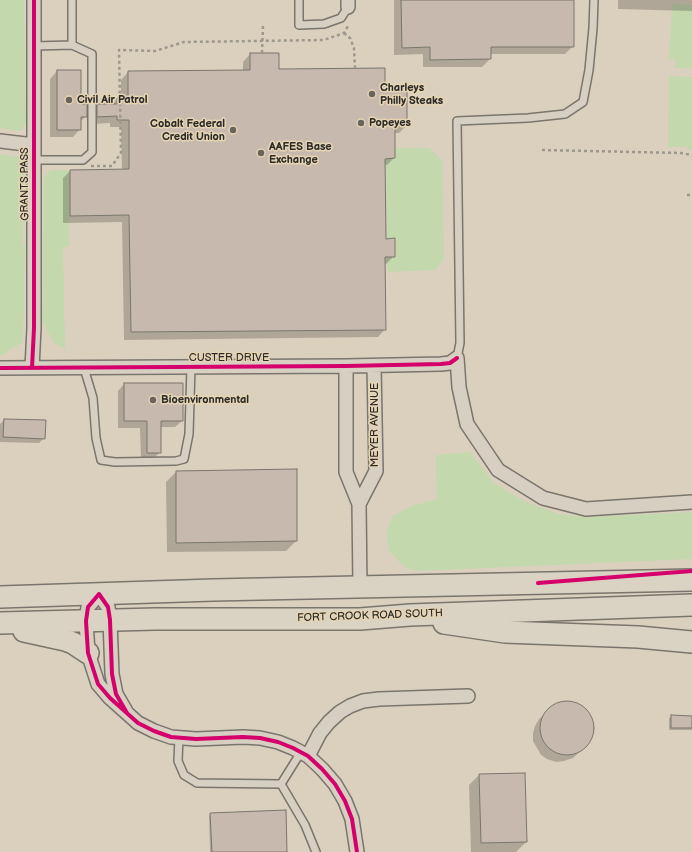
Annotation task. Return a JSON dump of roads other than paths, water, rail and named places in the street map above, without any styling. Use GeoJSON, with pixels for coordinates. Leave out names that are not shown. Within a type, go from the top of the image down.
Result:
{"type":"FeatureCollection","features":[{"type":"Feature","properties":{"kind":"main road"},"geometry":{"type":"LineString","coordinates":[[538,583],[692,571]]}},
{"type":"Feature","properties":{"kind":"main road"},"geometry":{"type":"LineString","coordinates":[[0,597],[692,580]]}},
{"type":"Feature","properties":{"kind":"main road"},"geometry":{"type":"LineString","coordinates":[[360,587],[360,619],[445,623],[505,632],[638,637],[692,642]]}},
{"type":"Feature","properties":{"kind":"main road","name":"FORT CROOK ROAD SOUTH"},"geometry":{"type":"LineString","coordinates":[[0,624],[110,620],[360,619],[410,615],[692,604]]}},
{"type":"Feature","properties":{"kind":"main road"},"geometry":{"type":"LineString","coordinates":[[0,627],[65,640],[88,652]]}},
{"type":"Feature","properties":{"kind":"street","name":"GRANTS PASS"},"geometry":{"type":"LineString","coordinates":[[32,368],[34,328],[34,0]]}},
{"type":"Feature","properties":{"kind":"street"},"geometry":{"type":"LineString","coordinates":[[0,141],[34,145]]}},
{"type":"Feature","properties":{"kind":"street","name":"CUSTER DRIVE"},"geometry":{"type":"LineString","coordinates":[[0,368],[374,366],[441,364],[450,363],[457,358]]}},
{"type":"Feature","properties":{"kind":"street"},"geometry":{"type":"LineString","coordinates":[[457,358],[459,387],[467,424],[498,470],[543,498],[586,509],[692,502]]}},
{"type":"Feature","properties":{"kind":"street","name":"MEYER AVENUE"},"geometry":{"type":"LineString","coordinates":[[346,366],[346,472],[359,504],[360,587]]}},
{"type":"Feature","properties":{"kind":"street","name":"MEYER AVENUE"},"geometry":{"type":"LineString","coordinates":[[359,504],[376,471],[374,366]]}},
{"type":"Feature","properties":{"kind":"street"},"geometry":{"type":"LineString","coordinates":[[127,713],[116,694],[112,674],[110,620],[108,607],[99,594],[88,607],[86,621],[88,652],[98,684],[110,698],[138,723],[171,737],[196,739],[243,737],[260,738],[278,742],[304,754],[322,769],[335,784],[345,801],[352,819],[356,852]]}},
{"type":"Feature","properties":{"kind":"street"},"geometry":{"type":"LineString","coordinates":[[304,754],[329,722],[340,712],[350,706],[379,699],[468,696]]}},
{"type":"Feature","properties":{"kind":"lane"},"geometry":{"type":"LineString","coordinates":[[72,0],[72,45]]}},
{"type":"Feature","properties":{"kind":"lane"},"geometry":{"type":"LineString","coordinates":[[299,0],[299,25],[324,24],[341,18],[348,4]]}},
{"type":"Feature","properties":{"kind":"lane"},"geometry":{"type":"LineString","coordinates":[[457,358],[460,343],[457,121],[528,118],[565,114],[583,102],[589,70],[593,35],[594,0]]}},
{"type":"Feature","properties":{"kind":"lane"},"geometry":{"type":"LineString","coordinates":[[34,46],[72,45],[92,54],[92,152],[83,160],[34,160]]}},
{"type":"Feature","properties":{"kind":"lane"},"geometry":{"type":"LineString","coordinates":[[84,368],[93,398],[96,438],[101,460],[116,462],[176,461],[184,459],[189,434],[191,367]]}},
{"type":"Feature","properties":{"kind":"lane"},"geometry":{"type":"LineString","coordinates":[[180,737],[178,761],[184,775],[197,783],[281,784]]}},
{"type":"Feature","properties":{"kind":"lane"},"geometry":{"type":"LineString","coordinates":[[281,784],[304,754]]}},
{"type":"Feature","properties":{"kind":"lane"},"geometry":{"type":"LineString","coordinates":[[281,784],[305,825],[316,852]]}},
{"type":"Feature","properties":{"kind":"place","name":"Charleys Philly Steaks"},"geometry":{"type":"Point","coordinates":[372,94]}},
{"type":"Feature","properties":{"kind":"place","name":"Civil Air Patrol"},"geometry":{"type":"Point","coordinates":[69,100]}},
{"type":"Feature","properties":{"kind":"place","name":"Popeyes"},"geometry":{"type":"Point","coordinates":[361,123]}},
{"type":"Feature","properties":{"kind":"place","name":"Cobalt Federal Credit Union"},"geometry":{"type":"Point","coordinates":[233,130]}},
{"type":"Feature","properties":{"kind":"place","name":"AAFES Base Exchange"},"geometry":{"type":"Point","coordinates":[261,153]}},
{"type":"Feature","properties":{"kind":"place","name":"Bioenvironmental"},"geometry":{"type":"Point","coordinates":[153,400]}}]}
